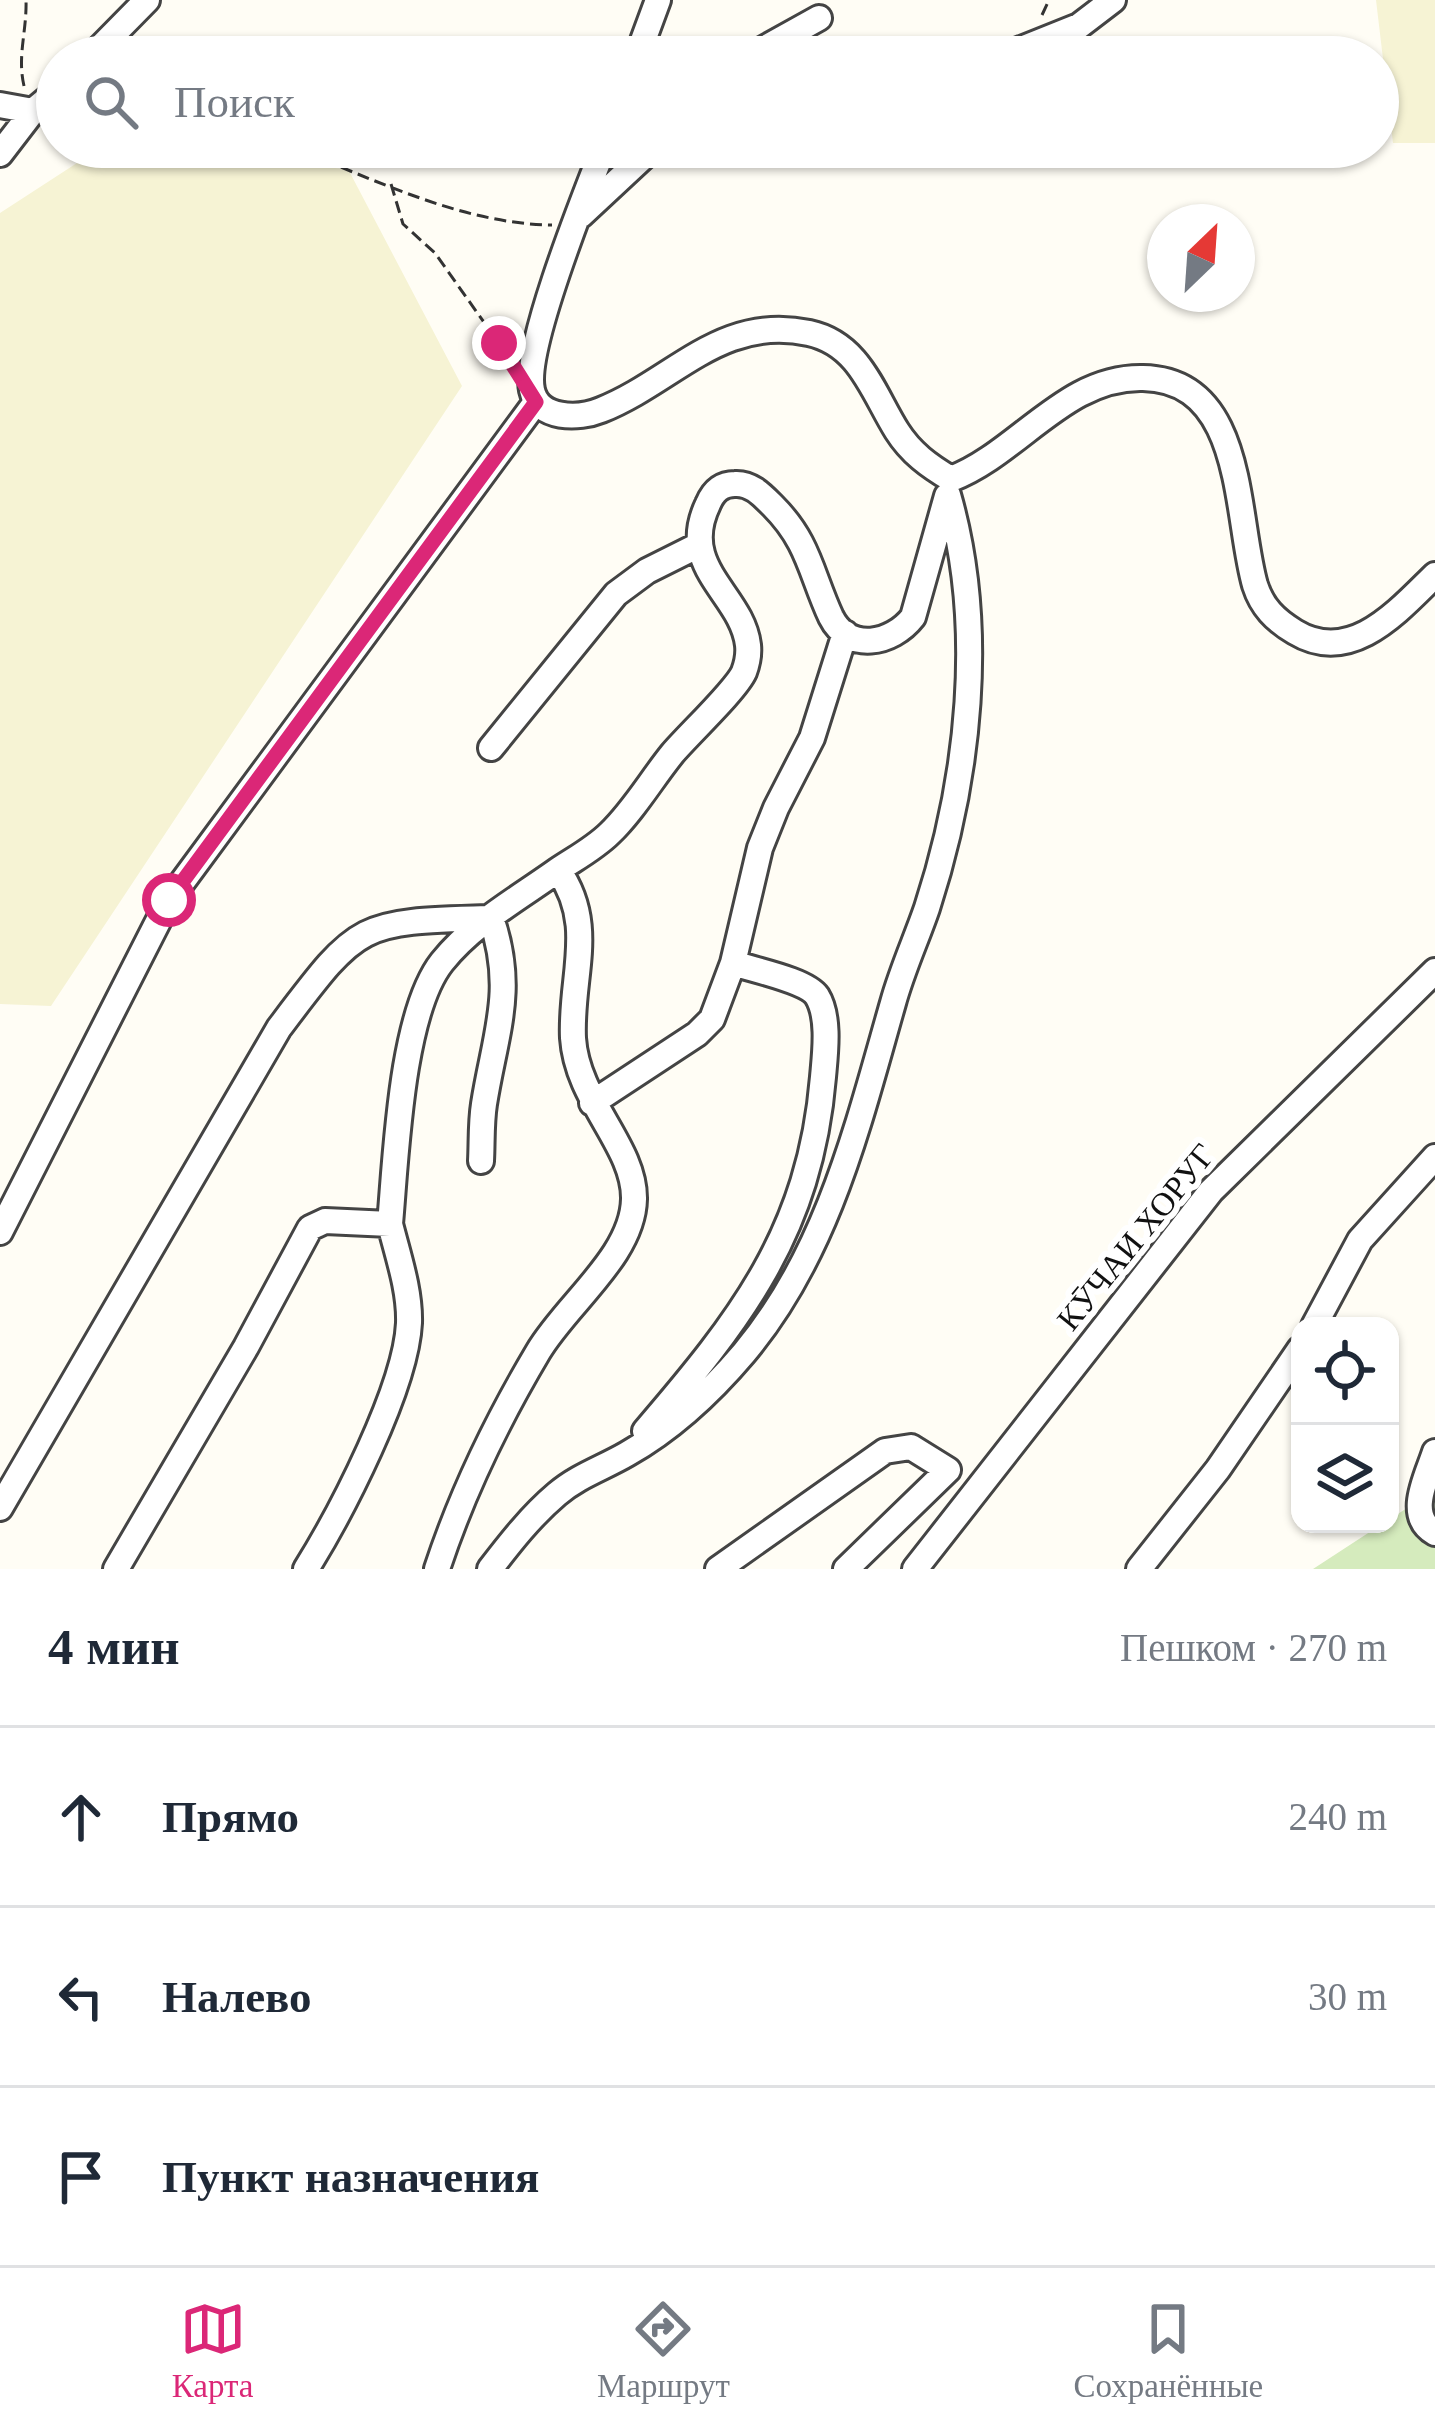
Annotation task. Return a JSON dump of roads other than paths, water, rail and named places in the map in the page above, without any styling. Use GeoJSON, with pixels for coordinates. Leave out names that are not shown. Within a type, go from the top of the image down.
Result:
{"type":"FeatureCollection","features":[{"type":"Feature","properties":{"kind":"street"},"geometry":{"type":"LineString","coordinates":[[112,36],[147,0]]}},
{"type":"Feature","properties":{"kind":"street"},"geometry":{"type":"LineString","coordinates":[[645,36],[658,0]]}},
{"type":"Feature","properties":{"kind":"street"},"geometry":{"type":"LineString","coordinates":[[1054,36],[1079,26],[1113,0]]}},
{"type":"Feature","properties":{"kind":"street"},"geometry":{"type":"LineString","coordinates":[[787,36],[819,18]]}},
{"type":"Feature","properties":{"kind":"street"},"geometry":{"type":"LineString","coordinates":[[0,105],[33,111]]}},
{"type":"Feature","properties":{"kind":"street"},"geometry":{"type":"LineString","coordinates":[[0,154],[36,108]]}},
{"type":"Feature","properties":{"kind":"street"},"geometry":{"type":"LineString","coordinates":[[0,1232],[169,900],[533,395],[536,347],[596,168]]}},
{"type":"Feature","properties":{"kind":"street"},"geometry":{"type":"LineString","coordinates":[[577,219],[632,168]]}},
{"type":"Feature","properties":{"kind":"street"},"geometry":{"type":"LineString","coordinates":[[490,1569],[516,1534],[556,1494],[664,1431],[717,1384],[773,1315],[830,1205],[938,868],[960,761],[969,619],[966,569],[949,487],[915,455],[864,370],[842,348],[814,334],[761,331],[736,336],[682,362],[602,410],[575,416],[555,414],[533,395]]}},
{"type":"Feature","properties":{"kind":"street"},"geometry":{"type":"LineString","coordinates":[[306,1569],[383,1418],[406,1349],[408,1295],[390,1224],[405,1086],[426,988],[455,946],[610,833],[742,676],[747,638],[699,545],[706,507],[715,490],[742,484],[758,491],[804,542],[833,621],[845,633],[866,642],[881,641],[902,632],[913,617],[949,487],[1058,406],[1099,385],[1162,379],[1202,401],[1224,437],[1241,496],[1254,583],[1264,609],[1287,627],[1310,641],[1340,644],[1389,620],[1435,575]]}},
{"type":"Feature","properties":{"kind":"street"},"geometry":{"type":"LineString","coordinates":[[491,748],[616,594],[646,571],[699,545]]}},
{"type":"Feature","properties":{"kind":"street"},"geometry":{"type":"LineString","coordinates":[[592,1103],[697,1034],[712,1019],[733,964],[760,848],[812,738],[845,633]]}},
{"type":"Feature","properties":{"kind":"street"},"geometry":{"type":"LineString","coordinates":[[436,1569],[505,1409],[561,1318],[624,1242],[631,1222],[631,1171],[577,1070],[573,1039],[579,909],[558,870]]}},
{"type":"Feature","properties":{"kind":"street"},"geometry":{"type":"LineString","coordinates":[[481,1161],[483,1108],[499,1036],[504,965],[491,918]]}},
{"type":"Feature","properties":{"kind":"street"},"geometry":{"type":"LineString","coordinates":[[0,1508],[279,1028],[334,955],[356,936],[378,926],[491,918]]}},
{"type":"Feature","properties":{"kind":"street"},"geometry":{"type":"LineString","coordinates":[[624,1456],[710,1355],[753,1295],[793,1215],[815,1130],[824,1060],[824,1012],[818,998],[809,987],[733,964]]}},
{"type":"Feature","properties":{"kind":"street","name":"КӮЧАИ ХОРУГ"},"geometry":{"type":"LineString","coordinates":[[916,1569],[1211,1191],[1435,971]]}},
{"type":"Feature","properties":{"kind":"street"},"geometry":{"type":"LineString","coordinates":[[1319,1317],[1360,1240],[1435,1157]]}},
{"type":"Feature","properties":{"kind":"street"},"geometry":{"type":"LineString","coordinates":[[116,1569],[310,1228],[325,1222],[390,1224]]}},
{"type":"Feature","properties":{"kind":"street"},"geometry":{"type":"LineString","coordinates":[[1139,1569],[1218,1469],[1291,1362]]}},
{"type":"Feature","properties":{"kind":"street"},"geometry":{"type":"LineString","coordinates":[[718,1569],[885,1451],[911,1447],[977,1492]]}},
{"type":"Feature","properties":{"kind":"street"},"geometry":{"type":"LineString","coordinates":[[1435,1452],[1419,1501],[1420,1516],[1435,1533]]}},
{"type":"Feature","properties":{"kind":"street"},"geometry":{"type":"LineString","coordinates":[[846,1569],[948,1471]]}}]}
